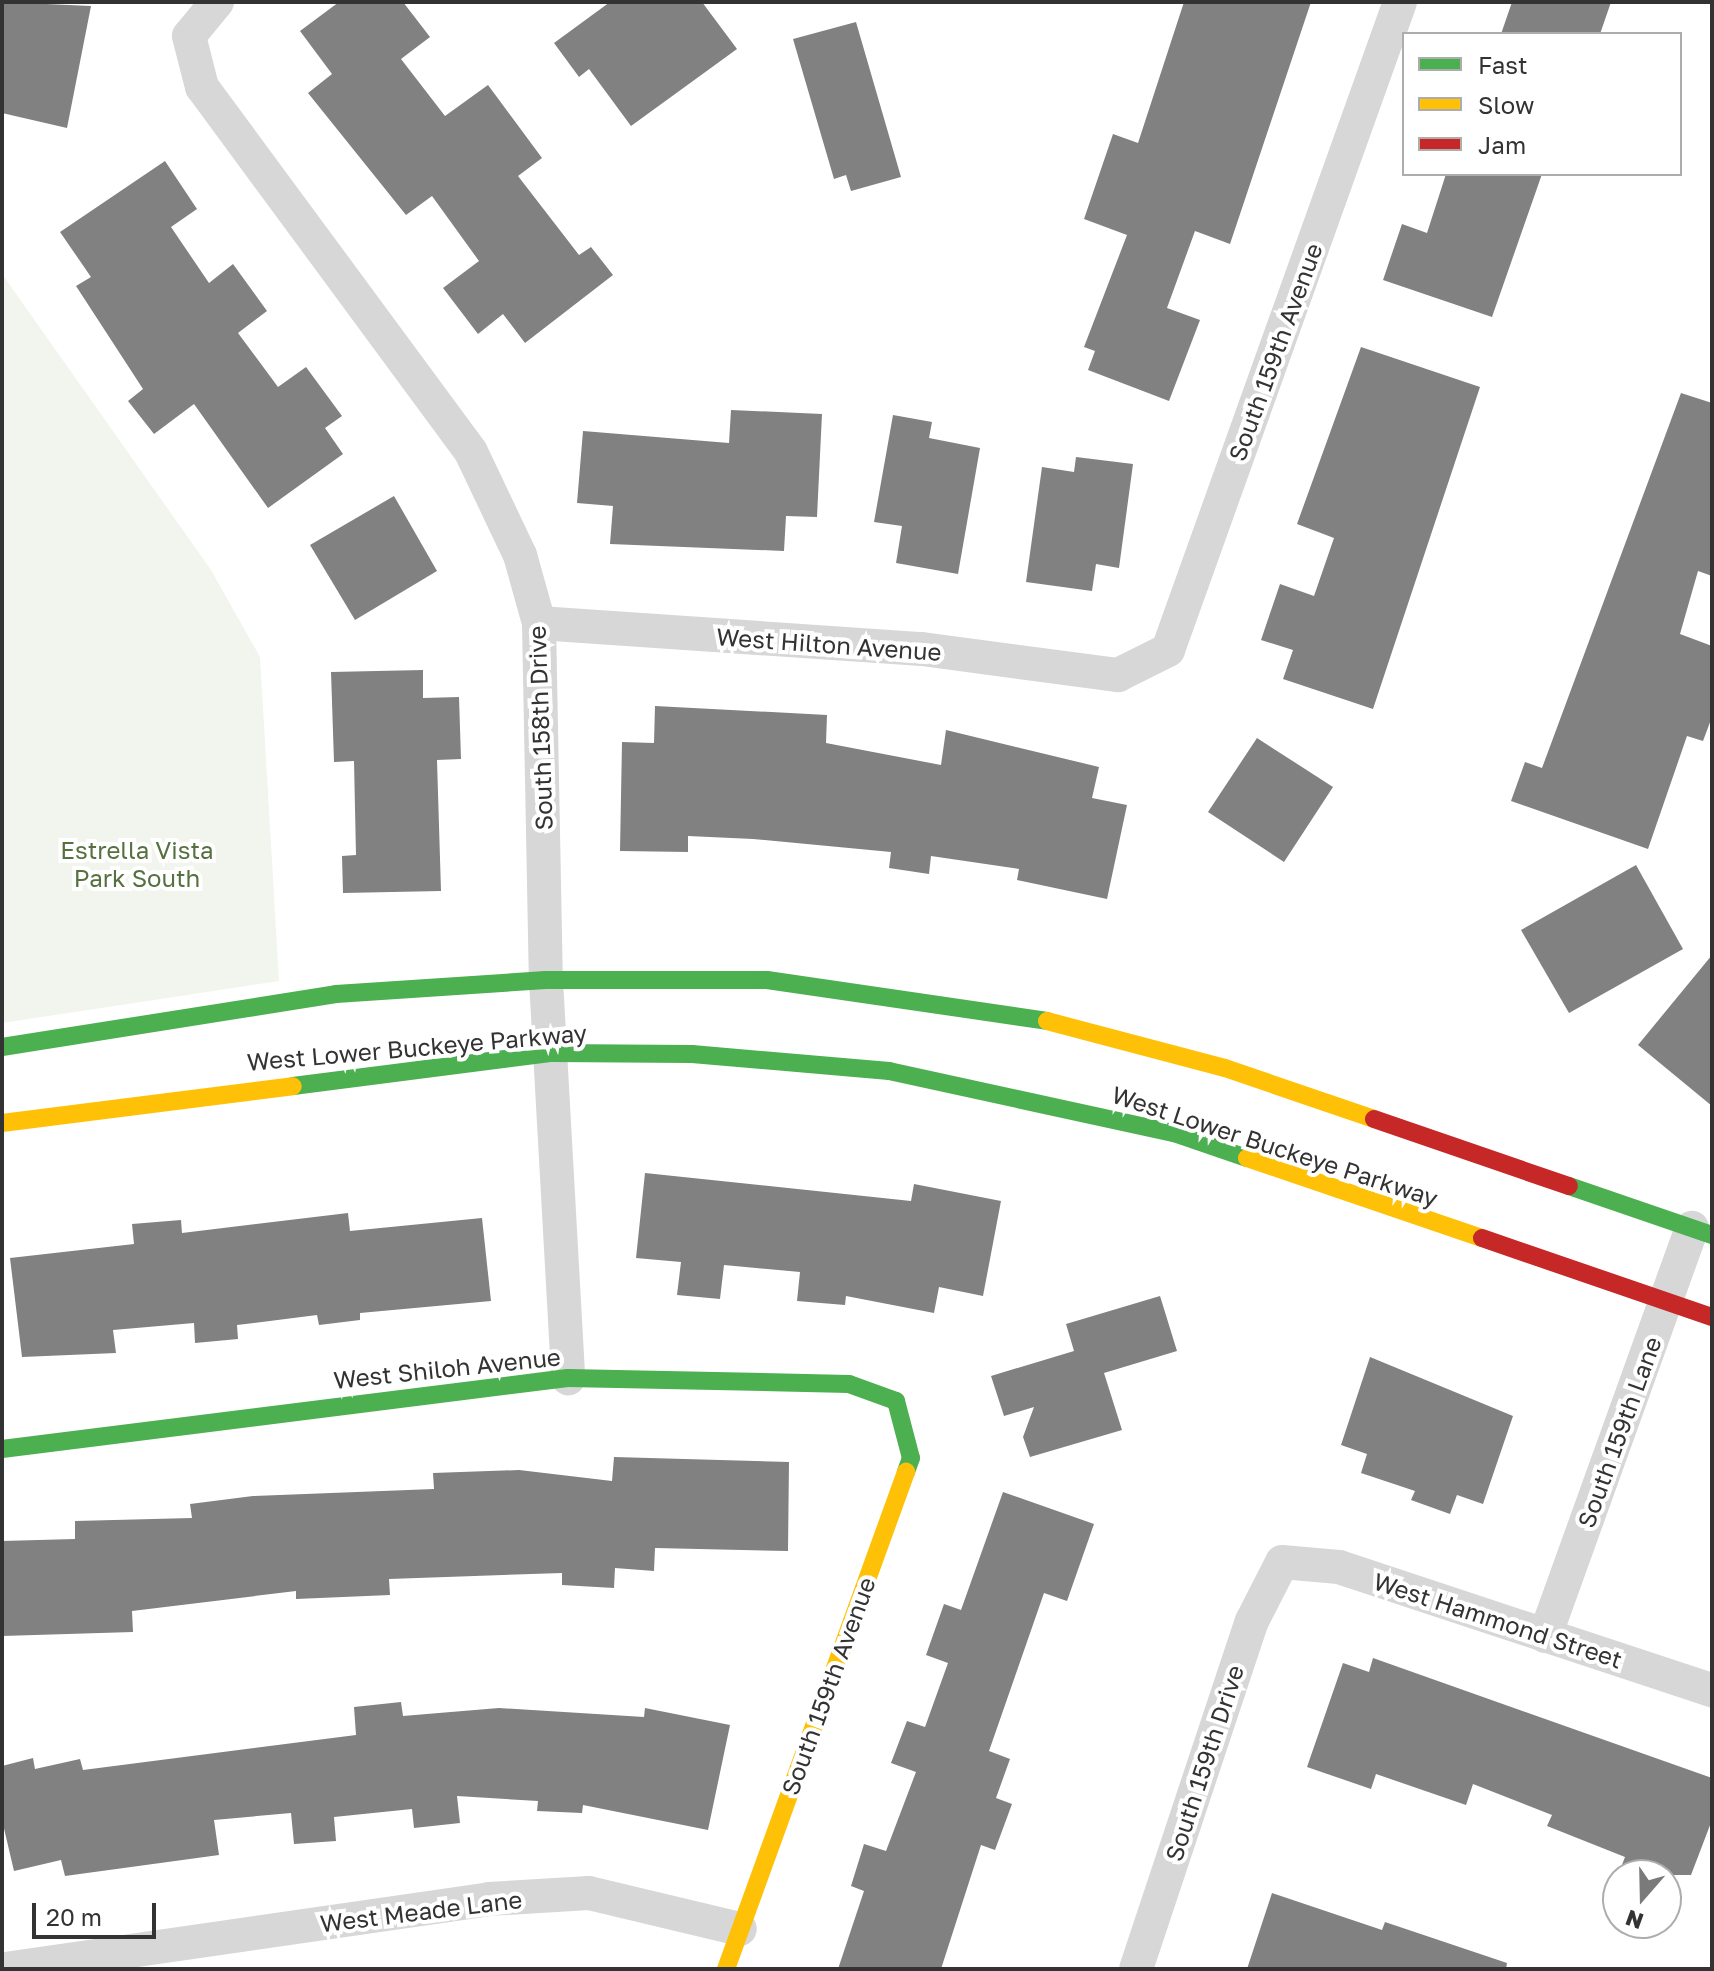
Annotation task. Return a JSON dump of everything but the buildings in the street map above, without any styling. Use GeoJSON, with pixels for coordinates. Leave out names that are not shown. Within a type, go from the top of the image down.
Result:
{"type":"FeatureCollection","features":[{"type":"Feature","properties":{"kind":"main road"},"geometry":{"type":"LineString","coordinates":[[2,1047],[336,994],[546,980],[767,980],[1077,1025],[1225,1068],[1702,1232]]}},
{"type":"Feature","properties":{"kind":"main road","name":"West Lower Buckeye Parkway"},"geometry":{"type":"LineString","coordinates":[[2,1123],[552,1053],[790,1060],[985,1087],[1174,1133],[1712,1317]]}},
{"type":"Feature","properties":{"kind":"main road","name":"West Shiloh Avenue"},"geometry":{"type":"LineString","coordinates":[[2,1449],[568,1378],[849,1384],[896,1401]]}},
{"type":"Feature","properties":{"kind":"main road","name":"South 159th Avenue"},"geometry":{"type":"LineString","coordinates":[[726,1969],[911,1458],[896,1401]]}},
{"type":"Feature","properties":{"kind":"street","name":"South 158th Drive"},"geometry":{"type":"LineString","coordinates":[[217,2],[189,36],[202,87],[471,452],[520,555],[539,623],[546,980],[568,1378]]}},
{"type":"Feature","properties":{"kind":"street","name":"South 159th Avenue"},"geometry":{"type":"LineString","coordinates":[[1118,675],[1168,650],[1400,2]]}},
{"type":"Feature","properties":{"kind":"street","name":"West Hilton Avenue"},"geometry":{"type":"LineString","coordinates":[[539,623],[922,649],[1118,675]]}},
{"type":"Feature","properties":{"kind":"street","name":"South 159th Lane"},"geometry":{"type":"LineString","coordinates":[[1545,1636],[1666,1302],[1702,1232]]}},
{"type":"Feature","properties":{"kind":"street","name":"West Hammond Street"},"geometry":{"type":"LineString","coordinates":[[1282,1562],[1339,1567],[1712,1690]]}},
{"type":"Feature","properties":{"kind":"street","name":"South 159th Drive"},"geometry":{"type":"LineString","coordinates":[[1136,1969],[1252,1621],[1282,1562]]}},
{"type":"Feature","properties":{"kind":"street","name":"West Meade Lane"},"geometry":{"type":"LineString","coordinates":[[5,1969],[489,1899],[589,1893],[740,1929]]}},
{"type":"Feature","properties":{"kind":"green space","name":"Estrella Vista Park South"},"geometry":{"type":"Polygon","coordinates":[[[2,274],[211,570],[260,657],[279,981],[2,1023],[2,274]]]}},
{"type":"Feature","properties":{"kind":"traffic: fast"},"geometry":{"type":"LineString","coordinates":[[2,1047],[336,994],[546,980],[767,980],[1047,1021]]}},
{"type":"Feature","properties":{"kind":"traffic: fast"},"geometry":{"type":"LineString","coordinates":[[293,1086],[552,1053],[692,1054],[889,1071],[1174,1133],[1247,1158]]}},
{"type":"Feature","properties":{"kind":"traffic: fast"},"geometry":{"type":"LineString","coordinates":[[1569,1186],[1712,1235]]}},
{"type":"Feature","properties":{"kind":"traffic: fast"},"geometry":{"type":"LineString","coordinates":[[2,1449],[568,1378],[849,1384],[896,1401],[911,1458],[906,1472]]}},
{"type":"Feature","properties":{"kind":"traffic: slow"},"geometry":{"type":"LineString","coordinates":[[1047,1021],[1225,1068],[1374,1119]]}},
{"type":"Feature","properties":{"kind":"traffic: slow"},"geometry":{"type":"LineString","coordinates":[[2,1123],[293,1086]]}},
{"type":"Feature","properties":{"kind":"traffic: slow"},"geometry":{"type":"LineString","coordinates":[[1247,1158],[1482,1238]]}},
{"type":"Feature","properties":{"kind":"traffic: slow"},"geometry":{"type":"LineString","coordinates":[[726,1969],[906,1472]]}},
{"type":"Feature","properties":{"kind":"traffic: jam"},"geometry":{"type":"LineString","coordinates":[[1374,1119],[1569,1186]]}},
{"type":"Feature","properties":{"kind":"traffic: jam"},"geometry":{"type":"LineString","coordinates":[[1482,1238],[1712,1317]]}}]}
